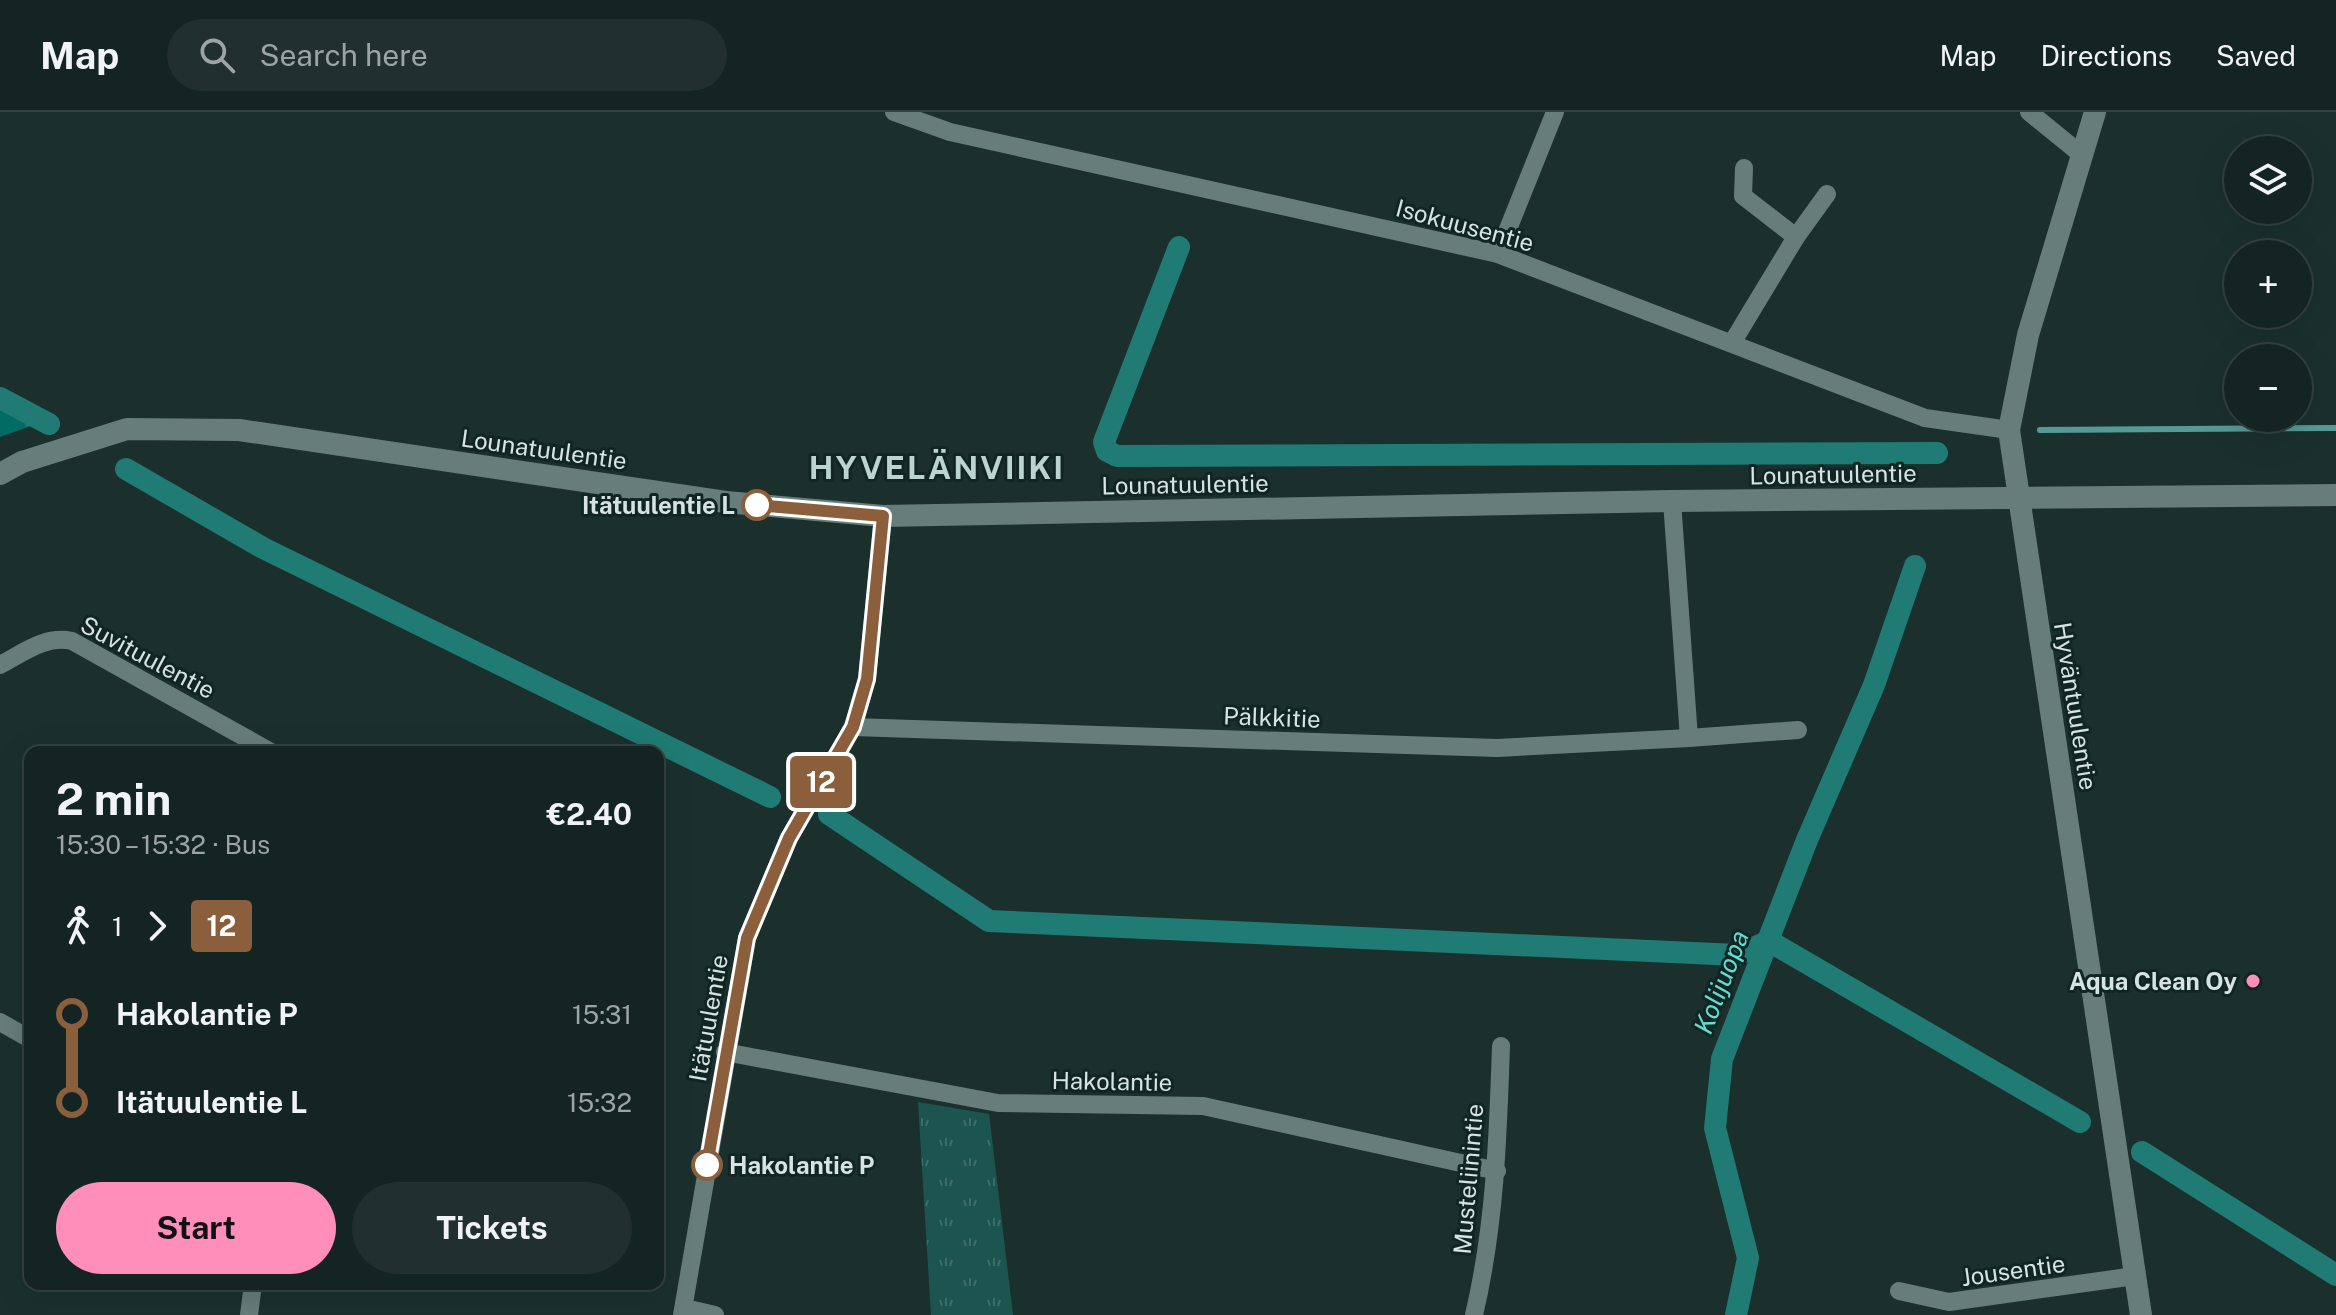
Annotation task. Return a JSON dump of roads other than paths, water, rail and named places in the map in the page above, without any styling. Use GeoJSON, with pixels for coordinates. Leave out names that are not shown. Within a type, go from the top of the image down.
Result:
{"type":"FeatureCollection","features":[{"type":"Feature","properties":{"kind":"street","name":"Isokuusentie"},"geometry":{"type":"LineString","coordinates":[[894,112],[950,132],[1498,254],[1925,418],[2009,430]]}},
{"type":"Feature","properties":{"kind":"street"},"geometry":{"type":"LineString","coordinates":[[1498,254],[1555,112]]}},
{"type":"Feature","properties":{"kind":"street"},"geometry":{"type":"LineString","coordinates":[[2029,112],[2082,155]]}},
{"type":"Feature","properties":{"kind":"street","name":"Hyväntuulentie"},"geometry":{"type":"LineString","coordinates":[[2095,112],[2028,335],[2009,430],[2141,1315]]}},
{"type":"Feature","properties":{"kind":"street"},"geometry":{"type":"LineString","coordinates":[[1744,168],[1743,196],[1796,237]]}},
{"type":"Feature","properties":{"kind":"street"},"geometry":{"type":"LineString","coordinates":[[1732,343],[1796,237],[1827,194]]}},
{"type":"Feature","properties":{"kind":"street","name":"Lounatuulentie"},"geometry":{"type":"LineString","coordinates":[[0,474],[22,462],[127,429],[239,430],[726,502],[883,516],[1672,501],[2336,495]]}},
{"type":"Feature","properties":{"kind":"street"},"geometry":{"type":"LineString","coordinates":[[1672,501],[1689,738]]}},
{"type":"Feature","properties":{"kind":"street","name":"Itätuulentie"},"geometry":{"type":"LineString","coordinates":[[684,1312],[725,1052],[747,938],[789,838],[853,727],[867,679],[883,516]]}},
{"type":"Feature","properties":{"kind":"street","name":"Suvituulentie"},"geometry":{"type":"LineString","coordinates":[[0,665],[44,642],[59,638],[72,641],[260,746]]}},
{"type":"Feature","properties":{"kind":"street","name":"Pälkkitie"},"geometry":{"type":"LineString","coordinates":[[853,727],[1497,748],[1798,730]]}},
{"type":"Feature","properties":{"kind":"street"},"geometry":{"type":"LineString","coordinates":[[0,1022],[24,1036]]}},
{"type":"Feature","properties":{"kind":"street","name":"Musteliinintie"},"geometry":{"type":"LineString","coordinates":[[1474,1315],[1486,1263],[1497,1171],[1501,1046]]}},
{"type":"Feature","properties":{"kind":"street","name":"Hakolantie"},"geometry":{"type":"LineString","coordinates":[[725,1052],[998,1103],[1203,1106],[1497,1171]]}},
{"type":"Feature","properties":{"kind":"street","name":"Jousentie"},"geometry":{"type":"LineString","coordinates":[[1899,1291],[1949,1302],[2135,1276]]}},
{"type":"Feature","properties":{"kind":"street"},"geometry":{"type":"LineString","coordinates":[[249,1315],[252,1290]]}},
{"type":"Feature","properties":{"kind":"street"},"geometry":{"type":"LineString","coordinates":[[684,1312],[715,1315]]}},
{"type":"Feature","properties":{"kind":"waterway"},"geometry":{"type":"LineString","coordinates":[[1179,247],[1104,442],[1107,451],[1117,456],[1937,453]]}},
{"type":"Feature","properties":{"kind":"waterway"},"geometry":{"type":"LineString","coordinates":[[0,398],[49,424]]}},
{"type":"Feature","properties":{"kind":"waterway"},"geometry":{"type":"LineString","coordinates":[[2040,430],[2336,428]]}},
{"type":"Feature","properties":{"kind":"waterway"},"geometry":{"type":"LineString","coordinates":[[126,469],[263,548],[770,797]]}},
{"type":"Feature","properties":{"kind":"waterway","name":"Kolijuopa"},"geometry":{"type":"LineString","coordinates":[[1736,1315],[1748,1258],[1715,1128],[1722,1059],[1807,840],[1874,685],[1915,566]]}},
{"type":"Feature","properties":{"kind":"waterway"},"geometry":{"type":"LineString","coordinates":[[829,814],[989,921],[1737,955],[1769,941],[2080,1122]]}},
{"type":"Feature","properties":{"kind":"waterway","name":"Kolijuopa"},"geometry":{"type":"LineString","coordinates":[[2142,1152],[2336,1275]]}},
{"type":"Feature","properties":{"kind":"place","name":"Itätuulentie L"},"geometry":{"type":"Point","coordinates":[757,505]}},
{"type":"Feature","properties":{"kind":"place","name":"Aqua Clean Oy"},"geometry":{"type":"Point","coordinates":[2253,981]}},
{"type":"Feature","properties":{"kind":"place","name":"Hakolantie P"},"geometry":{"type":"Point","coordinates":[707,1165]}},
{"type":"Feature","properties":{"kind":"district","name":"HYVELÄNVIIKI"},"geometry":{"type":"Point","coordinates":[937,467]}}]}
